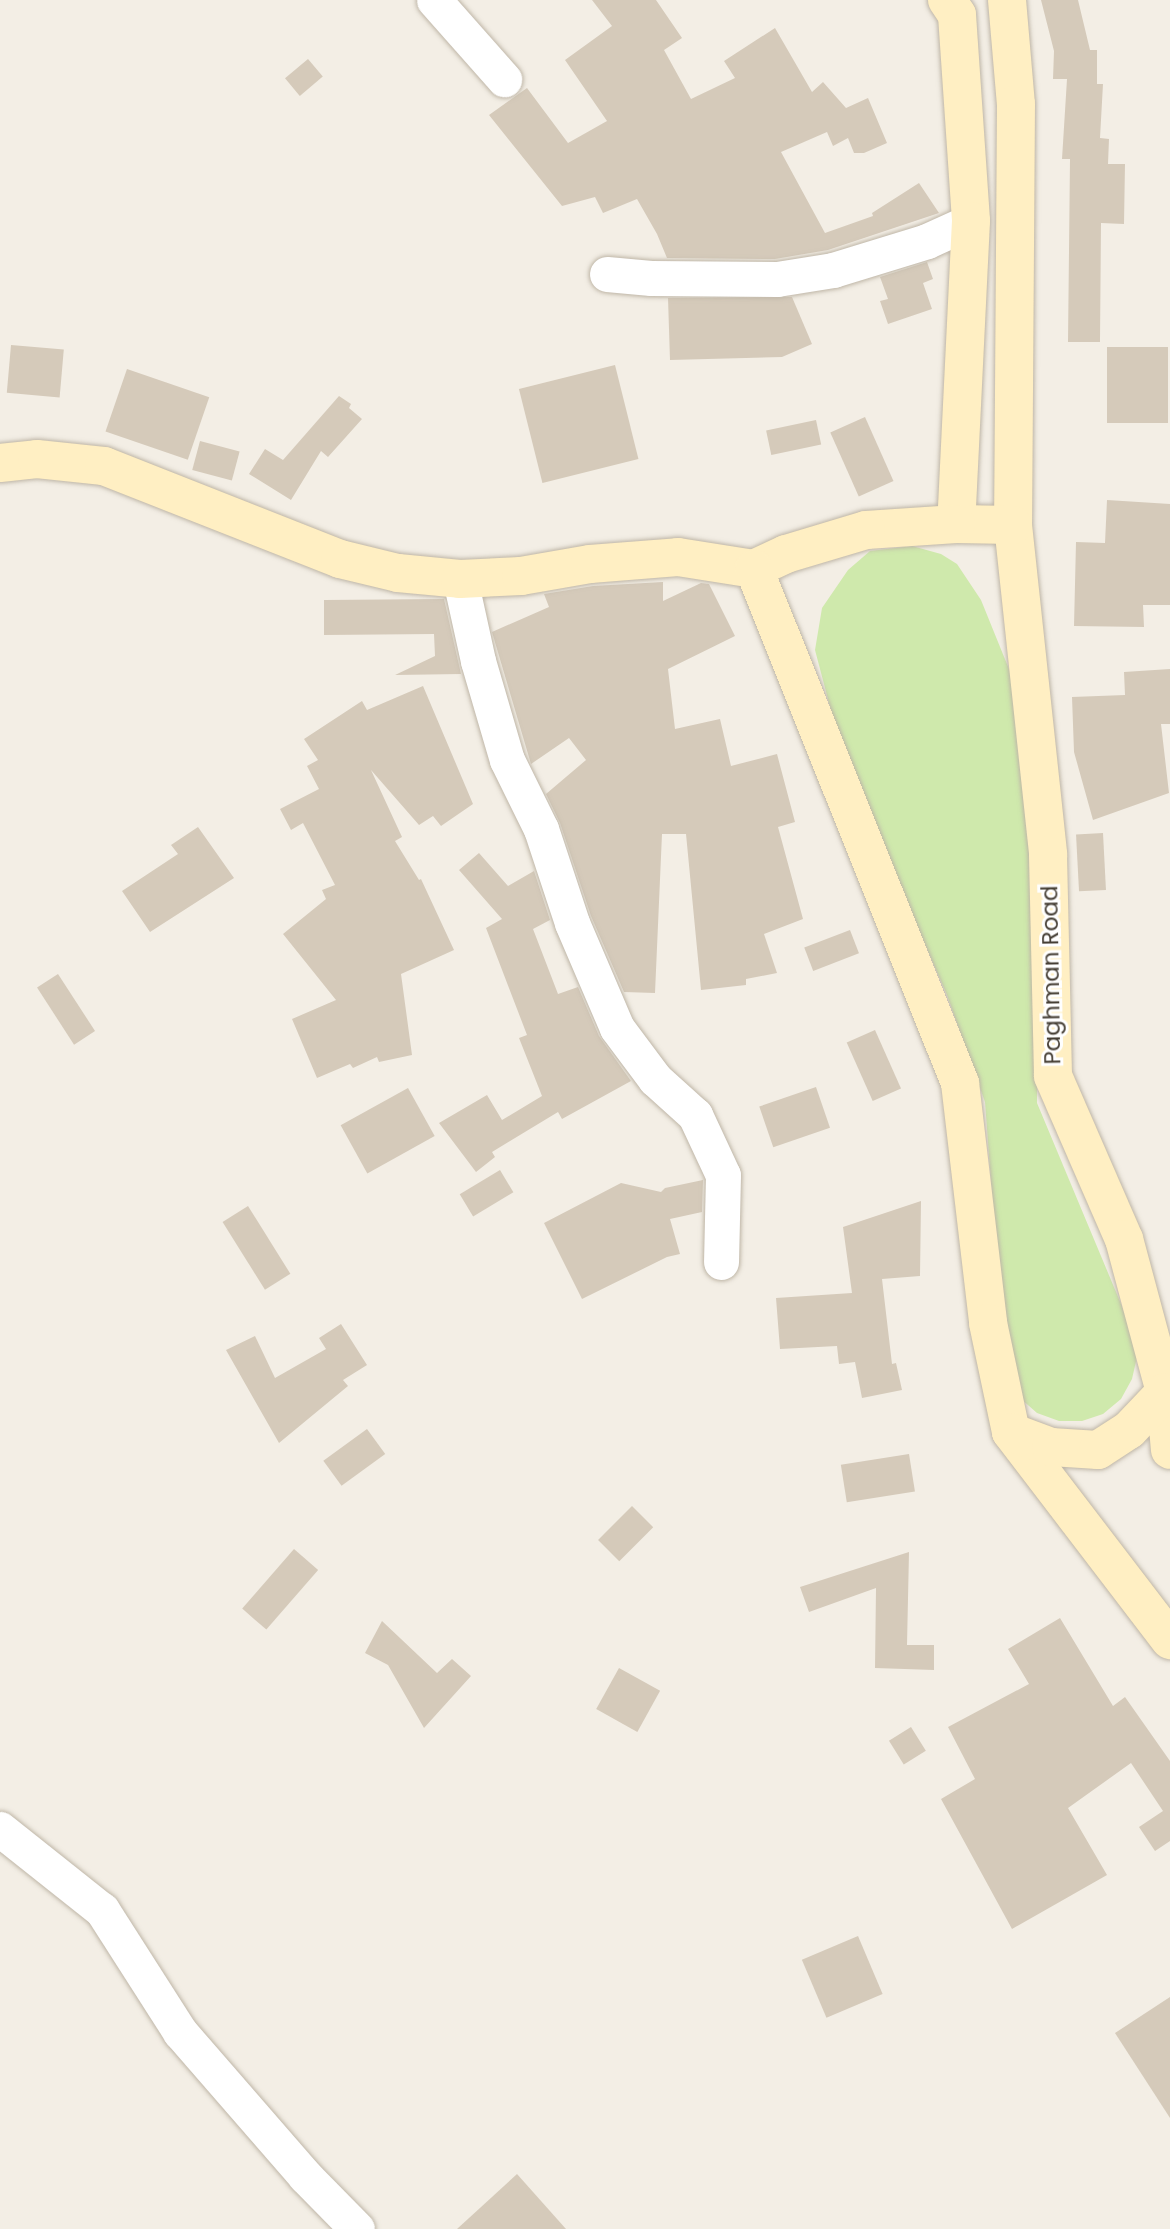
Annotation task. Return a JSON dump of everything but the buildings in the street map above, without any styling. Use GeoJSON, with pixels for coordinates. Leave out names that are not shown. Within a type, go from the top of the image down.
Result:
{"type":"FeatureCollection","features":[{"type":"Feature","properties":{"kind":"main road"},"geometry":{"type":"LineString","coordinates":[[956,524],[971,221],[952,7],[994,0]]}},
{"type":"Feature","properties":{"kind":"main road","name":"Paghman Road"},"geometry":{"type":"LineString","coordinates":[[1007,0],[1016,104],[1013,525],[1048,855],[1053,1076],[1124,1239],[1167,1392],[1170,1450]]}},
{"type":"Feature","properties":{"kind":"main road"},"geometry":{"type":"LineString","coordinates":[[0,463],[37,458],[104,466],[340,559],[398,573],[460,579],[521,576],[590,564],[678,557],[754,569],[786,554],[866,530],[956,524],[1013,525]]}},
{"type":"Feature","properties":{"kind":"main road"},"geometry":{"type":"LineString","coordinates":[[754,569],[960,1083],[988,1323],[1011,1432],[1170,1640]]}},
{"type":"Feature","properties":{"kind":"main road"},"geometry":{"type":"LineString","coordinates":[[1011,1432],[1051,1447],[1098,1450],[1129,1430],[1167,1392]]}},
{"type":"Feature","properties":{"kind":"street"},"geometry":{"type":"LineString","coordinates":[[435,0],[504,79]]}},
{"type":"Feature","properties":{"kind":"street"},"geometry":{"type":"LineString","coordinates":[[607,274],[651,278],[777,279],[832,270],[928,241],[971,221]]}},
{"type":"Feature","properties":{"kind":"street"},"geometry":{"type":"LineString","coordinates":[[460,579],[478,661],[506,760],[541,829],[572,923],[617,1028],[655,1079],[695,1115],[723,1175],[721,1262]]}},
{"type":"Feature","properties":{"kind":"street"},"geometry":{"type":"LineString","coordinates":[[0,1829],[102,1910],[180,2032],[305,2176],[357,2229]]}},
{"type":"Feature","properties":{"kind":"green space"},"geometry":{"type":"Polygon","coordinates":[[[912,546],[941,554],[957,564],[981,600],[1013,679],[1037,859],[1037,1103],[1134,1335],[1137,1357],[1132,1379],[1121,1399],[1103,1414],[1082,1421],[1059,1421],[1037,1413],[1020,1398],[1004,1356],[985,1102],[947,995],[843,756],[815,650],[822,608],[848,570],[870,551],[912,546]]]}}]}
